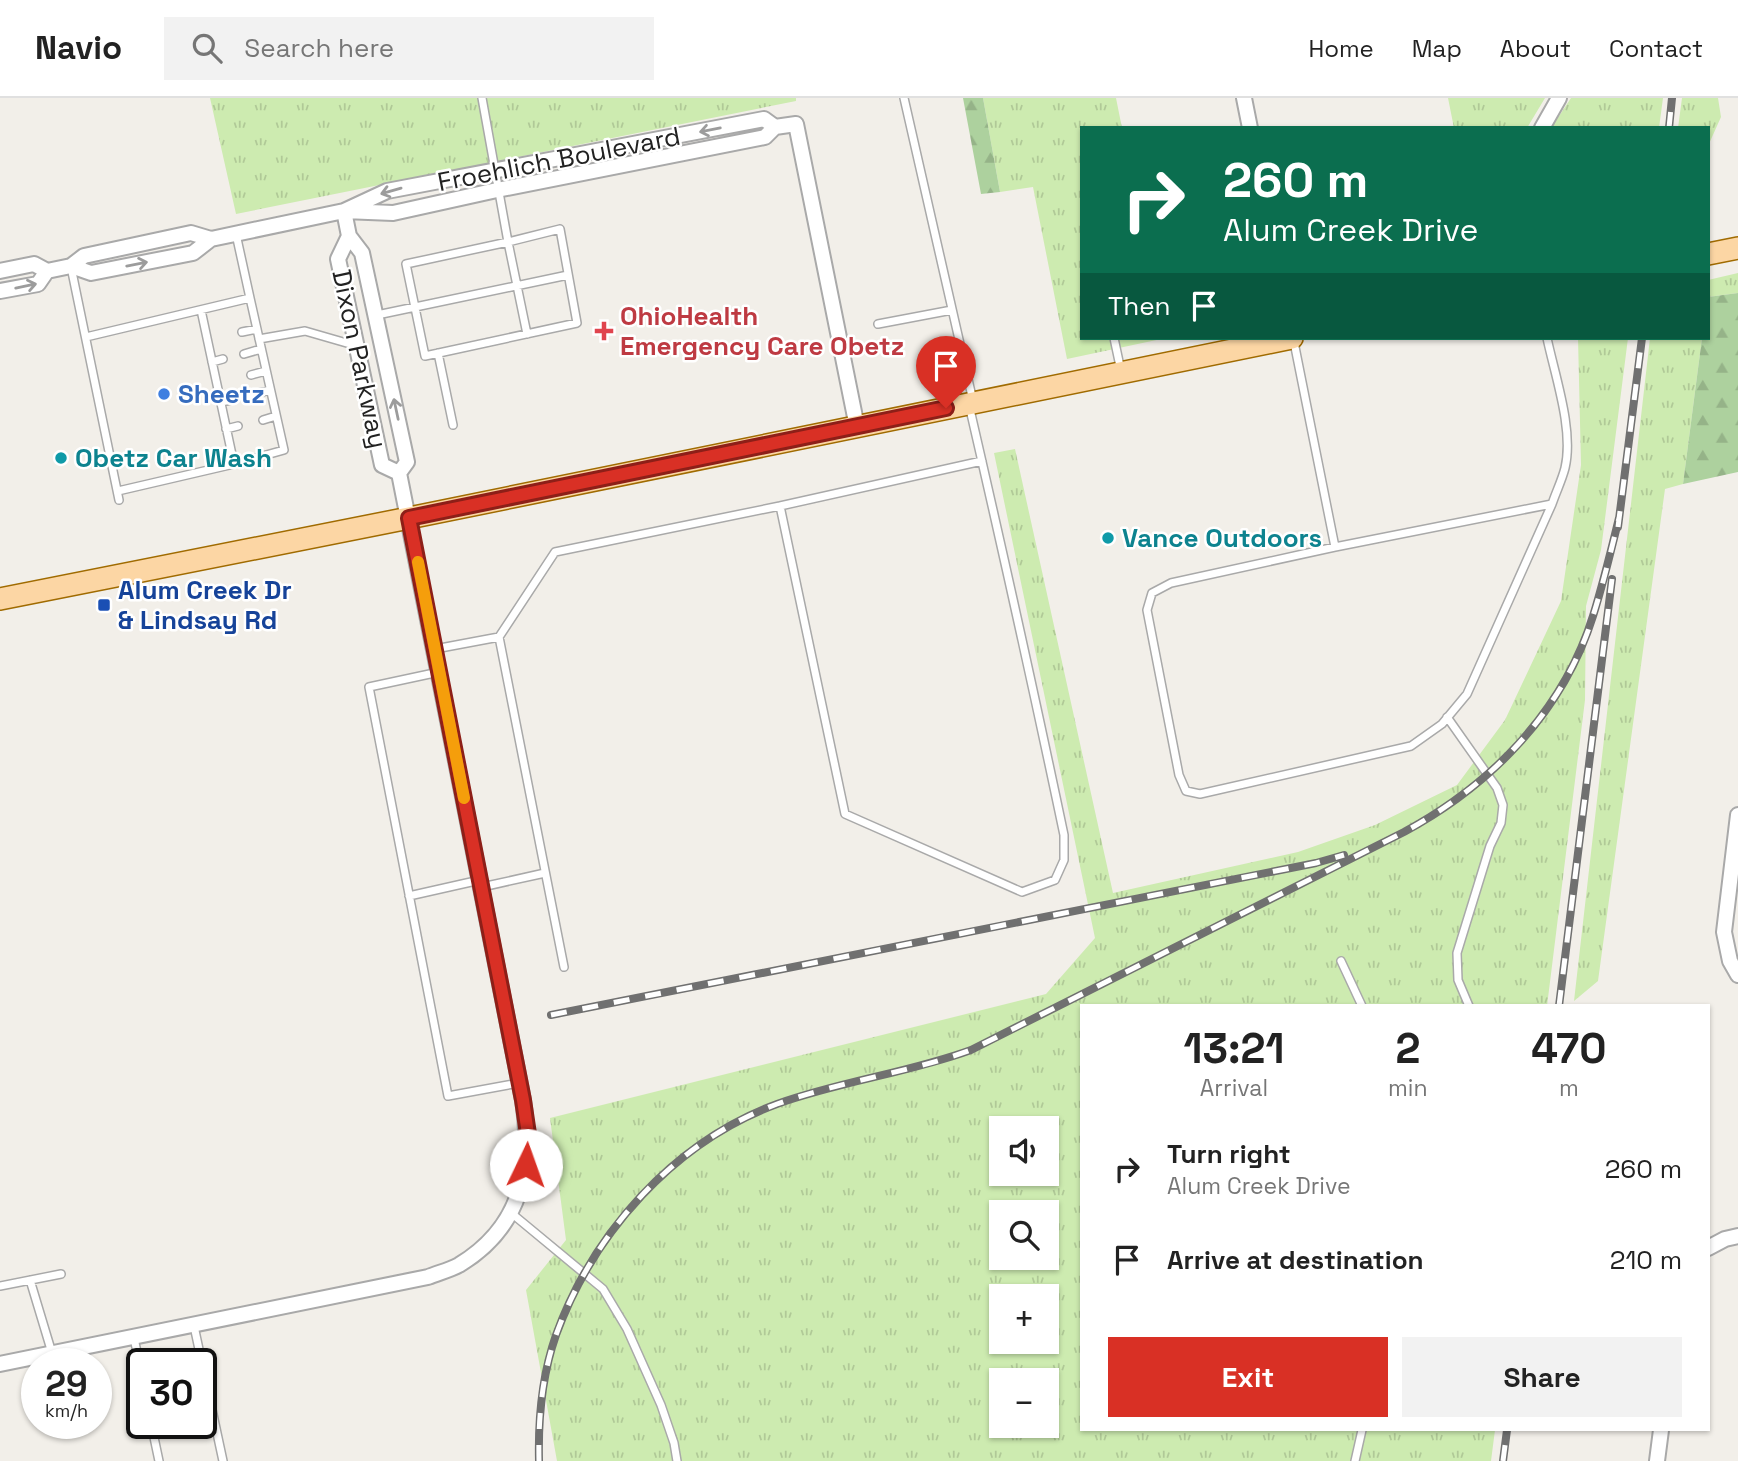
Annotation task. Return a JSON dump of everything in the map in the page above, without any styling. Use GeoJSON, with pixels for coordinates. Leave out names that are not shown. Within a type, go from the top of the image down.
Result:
{"type":"FeatureCollection","features":[{"type":"Feature","properties":{"kind":"main road"},"geometry":{"type":"LineString","coordinates":[[1710,254],[1738,248]]}},
{"type":"Feature","properties":{"kind":"main road"},"geometry":{"type":"LineString","coordinates":[[0,598],[409,518],[1282,340]]}},
{"type":"Feature","properties":{"kind":"street"},"geometry":{"type":"LineString","coordinates":[[1244,98],[1250,126]]}},
{"type":"Feature","properties":{"kind":"street"},"geometry":{"type":"LineString","coordinates":[[1543,126],[1559,98]]}},
{"type":"Feature","properties":{"kind":"street","name":"Froehlich Boulevard"},"geometry":{"type":"LineString","coordinates":[[0,271],[34,264],[47,271],[71,266],[84,256],[191,233],[211,239],[344,211],[387,191],[764,119],[775,127]]}},
{"type":"Feature","properties":{"kind":"street","name":"Froehlich Boulevard"},"geometry":{"type":"LineString","coordinates":[[344,211],[393,213],[765,137],[775,127],[796,124],[858,426]]}},
{"type":"Feature","properties":{"kind":"street","name":"Dixon Parkway"},"geometry":{"type":"LineString","coordinates":[[83,1348],[428,1277],[457,1266],[483,1247],[519,1196],[526,1165],[528,1134],[519,1083],[399,473],[407,462],[362,253],[349,236],[344,211]]}},
{"type":"Feature","properties":{"kind":"street","name":"Dixon Parkway"},"geometry":{"type":"LineString","coordinates":[[349,236],[338,260],[382,465],[399,473]]}},
{"type":"Feature","properties":{"kind":"street","name":"Froehlich Boulevard"},"geometry":{"type":"LineString","coordinates":[[0,291],[38,284],[47,271]]}},
{"type":"Feature","properties":{"kind":"street"},"geometry":{"type":"LineString","coordinates":[[1738,815],[1724,932],[1730,961],[1738,975]]}},
{"type":"Feature","properties":{"kind":"street"},"geometry":{"type":"LineString","coordinates":[[1710,1247],[1738,1236]]}},
{"type":"Feature","properties":{"kind":"street","name":"Dixon Parkway"},"geometry":{"type":"LineString","coordinates":[[0,1364],[21,1360]]}},
{"type":"Feature","properties":{"kind":"street"},"geometry":{"type":"LineString","coordinates":[[1657,1461],[1661,1431]]}},
{"type":"Feature","properties":{"kind":"lane"},"geometry":{"type":"LineString","coordinates":[[482,98],[497,190],[527,334]]}},
{"type":"Feature","properties":{"kind":"lane"},"geometry":{"type":"LineString","coordinates":[[780,506],[845,814],[1022,892],[1055,880],[1064,860],[1064,835],[904,98]]}},
{"type":"Feature","properties":{"kind":"lane"},"geometry":{"type":"LineString","coordinates":[[559,229],[568,275],[578,323],[425,356],[406,264],[559,229]]}},
{"type":"Feature","properties":{"kind":"lane"},"geometry":{"type":"LineString","coordinates":[[118,491],[284,450],[236,234]]}},
{"type":"Feature","properties":{"kind":"lane"},"geometry":{"type":"LineString","coordinates":[[71,266],[120,500]]}},
{"type":"Feature","properties":{"kind":"lane"},"geometry":{"type":"LineString","coordinates":[[377,315],[568,275]]}},
{"type":"Feature","properties":{"kind":"lane"},"geometry":{"type":"LineString","coordinates":[[86,337],[250,298]]}},
{"type":"Feature","properties":{"kind":"lane"},"geometry":{"type":"LineString","coordinates":[[201,310],[211,340],[212,362],[234,464]]}},
{"type":"Feature","properties":{"kind":"lane"},"geometry":{"type":"LineString","coordinates":[[878,324],[952,310]]}},
{"type":"Feature","properties":{"kind":"lane"},"geometry":{"type":"LineString","coordinates":[[242,332],[257,329]]}},
{"type":"Feature","properties":{"kind":"lane"},"geometry":{"type":"LineString","coordinates":[[259,339],[305,331],[357,346]]}},
{"type":"Feature","properties":{"kind":"lane"},"geometry":{"type":"LineString","coordinates":[[1114,340],[1122,373]]}},
{"type":"Feature","properties":{"kind":"lane"},"geometry":{"type":"LineString","coordinates":[[1292,340],[1335,547]]}},
{"type":"Feature","properties":{"kind":"lane"},"geometry":{"type":"LineString","coordinates":[[1547,340],[1565,417],[1565,466],[1552,504],[1467,694],[1442,724],[1411,746],[1200,794],[1186,791],[1179,775],[1147,610],[1152,593],[1171,583],[1552,504]]}},
{"type":"Feature","properties":{"kind":"lane"},"geometry":{"type":"LineString","coordinates":[[244,354],[261,349]]}},
{"type":"Feature","properties":{"kind":"lane"},"geometry":{"type":"LineString","coordinates":[[438,353],[453,425]]}},
{"type":"Feature","properties":{"kind":"lane"},"geometry":{"type":"LineString","coordinates":[[212,362],[223,359]]}},
{"type":"Feature","properties":{"kind":"lane"},"geometry":{"type":"LineString","coordinates":[[251,375],[266,371]]}},
{"type":"Feature","properties":{"kind":"lane"},"geometry":{"type":"LineString","coordinates":[[217,384],[226,382]]}},
{"type":"Feature","properties":{"kind":"lane"},"geometry":{"type":"LineString","coordinates":[[251,395],[270,390]]}},
{"type":"Feature","properties":{"kind":"lane"},"geometry":{"type":"LineString","coordinates":[[220,402],[231,400]]}},
{"type":"Feature","properties":{"kind":"lane"},"geometry":{"type":"LineString","coordinates":[[263,420],[276,416]]}},
{"type":"Feature","properties":{"kind":"lane"},"geometry":{"type":"LineString","coordinates":[[226,429],[238,426]]}},
{"type":"Feature","properties":{"kind":"lane"},"geometry":{"type":"LineString","coordinates":[[564,967],[499,637],[555,552],[982,461]]}},
{"type":"Feature","properties":{"kind":"lane"},"geometry":{"type":"LineString","coordinates":[[435,649],[499,637]]}},
{"type":"Feature","properties":{"kind":"lane"},"geometry":{"type":"LineString","coordinates":[[440,672],[369,687],[448,1096],[519,1083]]}},
{"type":"Feature","properties":{"kind":"lane"},"geometry":{"type":"LineString","coordinates":[[1447,718],[1497,788],[1503,805],[1500,823],[1490,846],[1457,953],[1458,980],[1468,1004]]}},
{"type":"Feature","properties":{"kind":"lane"},"geometry":{"type":"LineString","coordinates":[[409,895],[545,873]]}},
{"type":"Feature","properties":{"kind":"lane"},"geometry":{"type":"LineString","coordinates":[[1341,961],[1361,1004]]}},
{"type":"Feature","properties":{"kind":"lane"},"geometry":{"type":"LineString","coordinates":[[510,1212],[603,1289],[627,1329],[661,1405],[677,1461]]}},
{"type":"Feature","properties":{"kind":"lane"},"geometry":{"type":"LineString","coordinates":[[0,1286],[61,1274]]}},
{"type":"Feature","properties":{"kind":"lane"},"geometry":{"type":"LineString","coordinates":[[30,1280],[50,1348]]}},
{"type":"Feature","properties":{"kind":"lane"},"geometry":{"type":"LineString","coordinates":[[194,1326],[223,1461]]}},
{"type":"Feature","properties":{"kind":"lane"},"geometry":{"type":"LineString","coordinates":[[134,1338],[136,1348]]}},
{"type":"Feature","properties":{"kind":"lane"},"geometry":{"type":"LineString","coordinates":[[1355,1461],[1362,1431]]}},
{"type":"Feature","properties":{"kind":"lane"},"geometry":{"type":"LineString","coordinates":[[154,1439],[159,1461]]}},
{"type":"Feature","properties":{"kind":"green space"},"geometry":{"type":"Polygon","coordinates":[[[210,98],[796,98],[796,101],[236,214],[210,98]]]}},
{"type":"Feature","properties":{"kind":"green space"},"geometry":{"type":"Polygon","coordinates":[[[963,98],[983,98],[1000,192],[981,194],[963,98]]]}},
{"type":"Feature","properties":{"kind":"green space"},"geometry":{"type":"Polygon","coordinates":[[[983,98],[1116,98],[1122,126],[1080,126],[1080,340],[1157,340],[1067,359],[1033,187],[1000,192],[983,98]]]}},
{"type":"Feature","properties":{"kind":"green space"},"geometry":{"type":"Polygon","coordinates":[[[1448,98],[1545,98],[1528,126],[1454,126],[1448,98]]]}},
{"type":"Feature","properties":{"kind":"green space"},"geometry":{"type":"Polygon","coordinates":[[[1571,98],[1663,98],[1659,126],[1552,126],[1571,98]]]}},
{"type":"Feature","properties":{"kind":"green space"},"geometry":{"type":"Polygon","coordinates":[[[1682,98],[1718,98],[1721,117],[1710,142],[1710,126],[1678,126],[1682,98]]]}},
{"type":"Feature","properties":{"kind":"green space"},"geometry":{"type":"Polygon","coordinates":[[[1738,273],[1738,293],[1710,297],[1710,280],[1738,273]]]}},
{"type":"Feature","properties":{"kind":"green space"},"geometry":{"type":"Polygon","coordinates":[[[1738,293],[1738,472],[1683,484],[1702,340],[1710,340],[1710,297],[1738,293]]]}},
{"type":"Feature","properties":{"kind":"green space"},"geometry":{"type":"Polygon","coordinates":[[[1578,340],[1628,340],[1601,550],[1586,606],[1585,700],[1547,1004],[1080,1004],[1080,1431],[1495,1431],[1491,1461],[557,1461],[526,1290],[566,1240],[550,1118],[1046,994],[1095,938],[994,453],[1015,449],[1113,893],[1298,852],[1375,825],[1457,785],[1505,720],[1561,601],[1581,465],[1578,340]]]}},
{"type":"Feature","properties":{"kind":"green space"},"geometry":{"type":"Polygon","coordinates":[[[1650,340],[1702,340],[1683,484],[1665,489],[1598,981],[1574,1001],[1650,340]]]}},
{"type":"Feature","properties":{"kind":"railway"},"geometry":{"type":"LineString","coordinates":[[1669,126],[1672,98]]}},
{"type":"Feature","properties":{"kind":"railway"},"geometry":{"type":"LineString","coordinates":[[1618,527],[1642,340]]}},
{"type":"Feature","properties":{"kind":"railway"},"geometry":{"type":"LineString","coordinates":[[539,1461],[540,1413],[547,1366],[572,1297],[615,1227],[672,1167],[704,1142],[739,1121],[777,1104],[971,1050],[1404,832],[1436,813],[1466,792],[1520,742],[1563,684],[1580,651],[1593,616],[1619,518]]}},
{"type":"Feature","properties":{"kind":"railway"},"geometry":{"type":"LineString","coordinates":[[1559,1004],[1612,579]]}},
{"type":"Feature","properties":{"kind":"railway"},"geometry":{"type":"LineString","coordinates":[[551,1015],[1316,863],[1344,855]]}},
{"type":"Feature","properties":{"kind":"railway"},"geometry":{"type":"LineString","coordinates":[[1503,1461],[1507,1431]]}},
{"type":"Feature","properties":{"kind":"slow traffic"},"geometry":{"type":"LineString","coordinates":[[418,562],[464,798]]}},
{"type":"Feature","properties":{"kind":"place","name":"OhioHealth Emergency Care Obetz"},"geometry":{"type":"Point","coordinates":[604,331]}},
{"type":"Feature","properties":{"kind":"place","name":"Sheetz"},"geometry":{"type":"Point","coordinates":[164,394]}},
{"type":"Feature","properties":{"kind":"place","name":"Obetz Car Wash"},"geometry":{"type":"Point","coordinates":[61,458]}},
{"type":"Feature","properties":{"kind":"place","name":"Vance Outdoors"},"geometry":{"type":"Point","coordinates":[1108,538]}},
{"type":"Feature","properties":{"kind":"place","name":"Alum Creek Dr & Lindsay Rd"},"geometry":{"type":"Point","coordinates":[104,605]}},
{"type":"Feature","properties":{"kind":"route"},"geometry":{"type":"LineString","coordinates":[[526,1165],[528,1134],[523,1100],[409,518],[946,408]]}}]}
